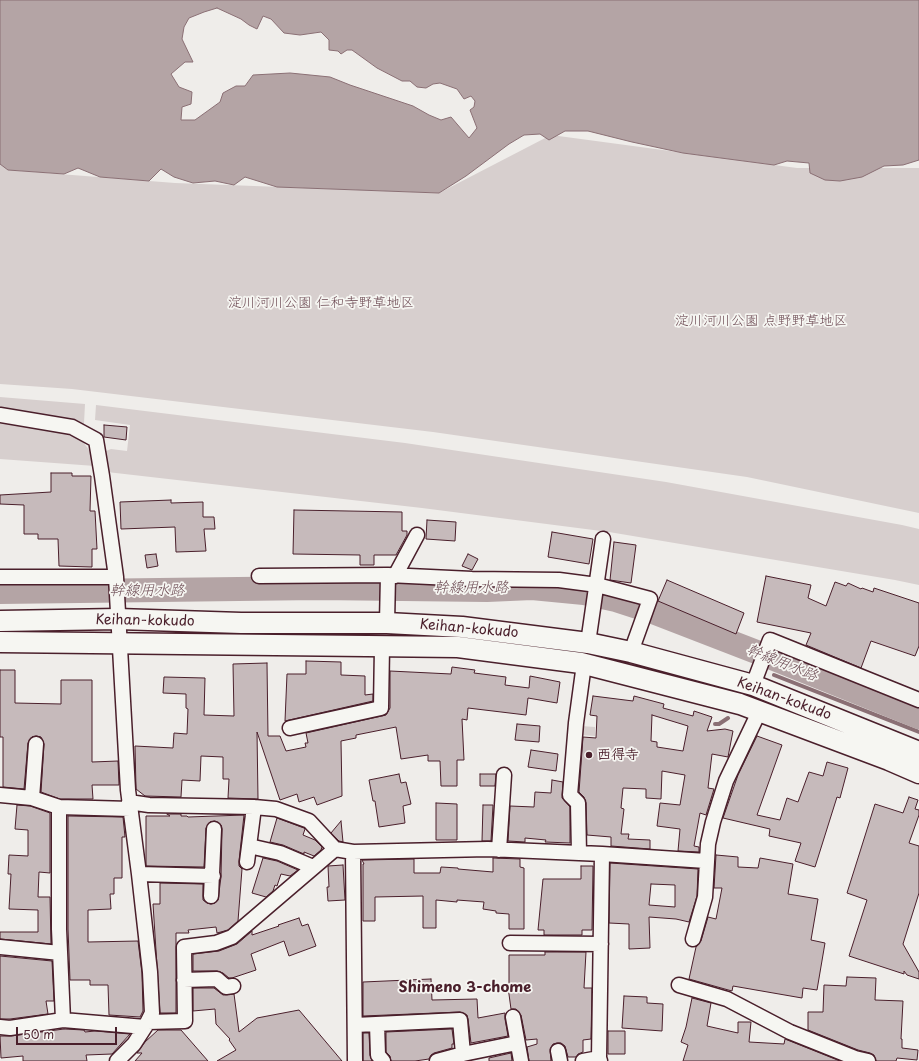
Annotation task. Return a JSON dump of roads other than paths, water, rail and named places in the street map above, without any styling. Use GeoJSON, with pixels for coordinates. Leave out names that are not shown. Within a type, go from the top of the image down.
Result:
{"type":"FeatureCollection","features":[{"type":"Feature","properties":{"kind":"highway","name":"Keihan-kokudo"},"geometry":{"type":"LineString","coordinates":[[0,621],[118,610],[241,623],[387,614],[462,627],[588,643],[757,677],[919,752]]}},
{"type":"Feature","properties":{"kind":"highway","name":"Keihan-kokudo"},"geometry":{"type":"LineString","coordinates":[[0,642],[458,647],[584,664],[740,704],[889,760],[919,773]]}},
{"type":"Feature","properties":{"kind":"street"},"geometry":{"type":"LineString","coordinates":[[0,415],[72,427],[96,440],[116,579],[129,805],[139,874],[150,972],[152,1013],[134,1044],[118,1061]]}},
{"type":"Feature","properties":{"kind":"street"},"geometry":{"type":"LineString","coordinates":[[387,614],[392,575],[417,535]]}},
{"type":"Feature","properties":{"kind":"street"},"geometry":{"type":"LineString","coordinates":[[588,643],[603,539]]}},
{"type":"Feature","properties":{"kind":"street"},"geometry":{"type":"LineString","coordinates":[[259,576],[392,575],[472,579],[559,580],[597,585],[650,599],[631,652]]}},
{"type":"Feature","properties":{"kind":"street"},"geometry":{"type":"LineString","coordinates":[[0,577],[116,579]]}},
{"type":"Feature","properties":{"kind":"street"},"geometry":{"type":"LineString","coordinates":[[757,677],[770,640],[919,700]]}},
{"type":"Feature","properties":{"kind":"street"},"geometry":{"type":"LineString","coordinates":[[290,728],[382,708],[382,647]]}},
{"type":"Feature","properties":{"kind":"street"},"geometry":{"type":"LineString","coordinates":[[579,853],[578,803],[570,795],[576,723],[584,664]]}},
{"type":"Feature","properties":{"kind":"street"},"geometry":{"type":"LineString","coordinates":[[693,939],[705,897],[708,844],[726,781],[759,712]]}},
{"type":"Feature","properties":{"kind":"street"},"geometry":{"type":"LineString","coordinates":[[32,798],[36,744]]}},
{"type":"Feature","properties":{"kind":"street"},"geometry":{"type":"LineString","coordinates":[[498,850],[504,775]]}},
{"type":"Feature","properties":{"kind":"street"},"geometry":{"type":"LineString","coordinates":[[0,795],[32,798],[59,807],[149,805],[254,807],[276,809],[308,821],[335,849],[353,852],[498,850],[602,854],[706,861]]}},
{"type":"Feature","properties":{"kind":"street"},"geometry":{"type":"LineString","coordinates":[[59,807],[60,953],[63,1020]]}},
{"type":"Feature","properties":{"kind":"street"},"geometry":{"type":"LineString","coordinates":[[247,862],[254,807]]}},
{"type":"Feature","properties":{"kind":"street"},"geometry":{"type":"LineString","coordinates":[[211,896],[214,829]]}},
{"type":"Feature","properties":{"kind":"street"},"geometry":{"type":"LineString","coordinates":[[249,846],[280,853],[313,867]]}},
{"type":"Feature","properties":{"kind":"street"},"geometry":{"type":"LineString","coordinates":[[0,1027],[10,1028],[63,1020],[147,1024],[185,1021],[184,947],[216,942],[232,937],[335,849]]}},
{"type":"Feature","properties":{"kind":"street"},"geometry":{"type":"LineString","coordinates":[[353,852],[355,1061]]}},
{"type":"Feature","properties":{"kind":"street"},"geometry":{"type":"LineString","coordinates":[[583,1061],[599,1059],[602,854]]}},
{"type":"Feature","properties":{"kind":"street"},"geometry":{"type":"LineString","coordinates":[[139,874],[212,876]]}},
{"type":"Feature","properties":{"kind":"street"},"geometry":{"type":"LineString","coordinates":[[510,943],[601,944]]}},
{"type":"Feature","properties":{"kind":"street"},"geometry":{"type":"LineString","coordinates":[[0,947],[60,953]]}},
{"type":"Feature","properties":{"kind":"street"},"geometry":{"type":"LineString","coordinates":[[184,980],[217,979],[226,987],[233,986]]}},
{"type":"Feature","properties":{"kind":"street"},"geometry":{"type":"LineString","coordinates":[[679,985],[727,999],[790,1032],[855,1058],[868,1061]]}},
{"type":"Feature","properties":{"kind":"street"},"geometry":{"type":"LineString","coordinates":[[513,1017],[521,1061]]}},
{"type":"Feature","properties":{"kind":"street"},"geometry":{"type":"LineString","coordinates":[[355,1025],[460,1020],[463,1054]]}},
{"type":"Feature","properties":{"kind":"street"},"geometry":{"type":"LineString","coordinates":[[377,1024],[378,1055],[383,1061]]}},
{"type":"Feature","properties":{"kind":"street"},"geometry":{"type":"LineString","coordinates":[[437,1061],[517,1043]]}},
{"type":"Feature","properties":{"kind":"waterway","name":"幹線用水路"},"geometry":{"type":"LineString","coordinates":[[0,592],[318,588],[487,590],[532,588],[584,593],[616,600],[653,612],[919,717]]}},
{"type":"Feature","properties":{"kind":"waterway"},"geometry":{"type":"LineString","coordinates":[[774,675],[919,732]]}},
{"type":"Feature","properties":{"kind":"waterway"},"geometry":{"type":"LineString","coordinates":[[715,724],[719,724],[728,718]]}},
{"type":"Feature","properties":{"kind":"place","name":"西得寺"},"geometry":{"type":"Point","coordinates":[589,755]}},
{"type":"Feature","properties":{"kind":"district","name":"Shimeno 3-chome"},"geometry":{"type":"Point","coordinates":[465,988]}},
{"type":"Feature","properties":{"kind":"park label","name":"淀川河川公園 仁和寺野草地区"},"geometry":{"type":"Point","coordinates":[321,303]}},
{"type":"Feature","properties":{"kind":"park label","name":"淀川河川公園 点野野草地区"},"geometry":{"type":"Point","coordinates":[761,321]}}]}
